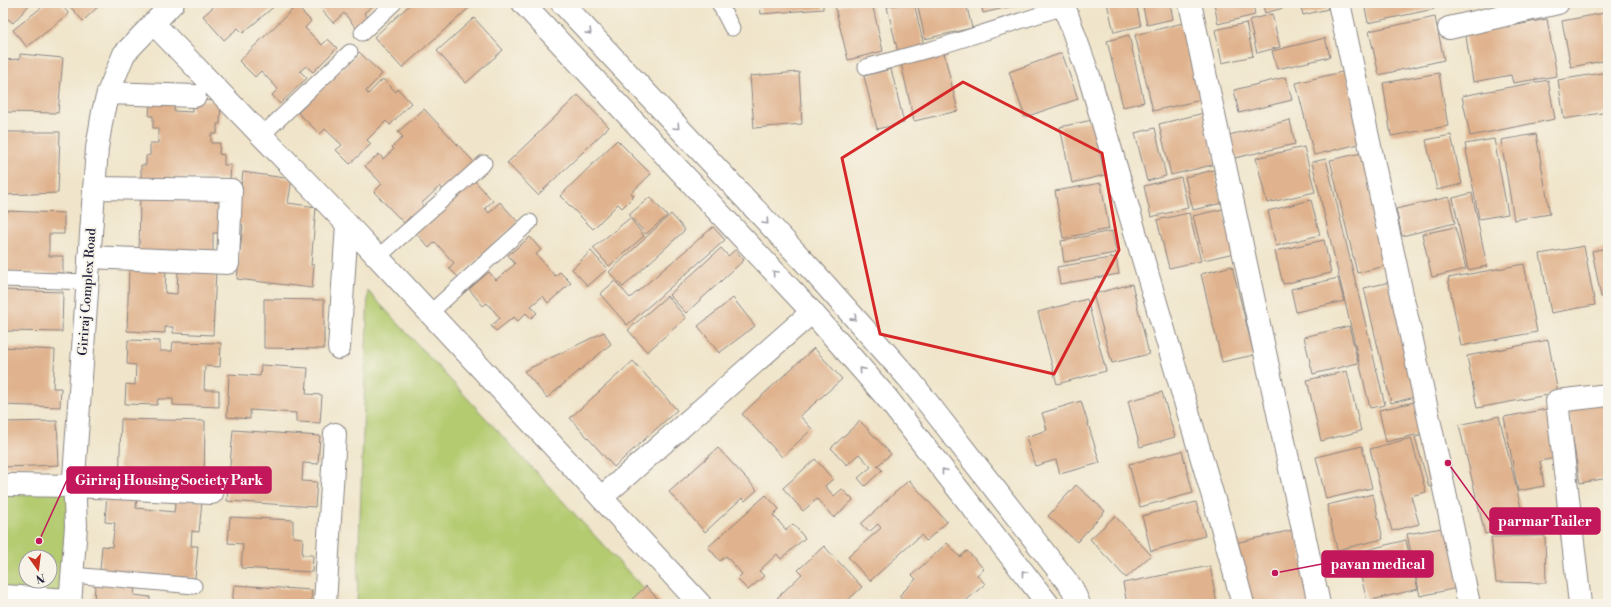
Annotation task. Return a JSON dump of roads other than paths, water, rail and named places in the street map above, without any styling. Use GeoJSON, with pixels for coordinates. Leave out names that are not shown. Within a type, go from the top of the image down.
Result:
{"type":"FeatureCollection","features":[{"type":"Feature","properties":{"kind":"street","name":"Giriraj Complex Road"},"geometry":{"type":"LineString","coordinates":[[70,602],[76,526],[74,486],[97,148],[108,93],[124,54],[153,22],[173,3]]}},
{"type":"Feature","properties":{"kind":"street"},"geometry":{"type":"LineString","coordinates":[[523,3],[812,312],[887,398],[1048,604]]}},
{"type":"Feature","properties":{"kind":"street"},"geometry":{"type":"LineString","coordinates":[[562,3],[807,266],[910,380],[1072,588],[1079,604]]}},
{"type":"Feature","properties":{"kind":"street"},"geometry":{"type":"LineString","coordinates":[[1190,3],[1319,604]]}},
{"type":"Feature","properties":{"kind":"street"},"geometry":{"type":"LineString","coordinates":[[1339,3],[1469,604]]}},
{"type":"Feature","properties":{"kind":"street"},"geometry":{"type":"LineString","coordinates":[[1449,28],[1558,3]]}},
{"type":"Feature","properties":{"kind":"street"},"geometry":{"type":"LineString","coordinates":[[1063,5],[1088,76],[1118,174],[1183,399],[1222,527],[1243,604]]}},
{"type":"Feature","properties":{"kind":"street"},"geometry":{"type":"LineString","coordinates":[[153,22],[347,224],[700,604]]}},
{"type":"Feature","properties":{"kind":"street"},"geometry":{"type":"LineString","coordinates":[[108,93],[195,96]]}},
{"type":"Feature","properties":{"kind":"street"},"geometry":{"type":"LineString","coordinates":[[89,257],[228,263],[232,190],[94,188]]}},
{"type":"Feature","properties":{"kind":"street"},"geometry":{"type":"LineString","coordinates":[[339,348],[347,224]]}},
{"type":"Feature","properties":{"kind":"street"},"geometry":{"type":"LineString","coordinates":[[602,497],[812,312]]}},
{"type":"Feature","properties":{"kind":"street"},"geometry":{"type":"LineString","coordinates":[[1580,604],[1557,401],[1608,395]]}},
{"type":"Feature","properties":{"kind":"street"},"geometry":{"type":"LineString","coordinates":[[325,604],[335,434]]}},
{"type":"Feature","properties":{"kind":"street"},"geometry":{"type":"LineString","coordinates":[[8,485],[74,486],[212,493]]}},
{"type":"Feature","properties":{"kind":"street"},"geometry":{"type":"LineString","coordinates":[[3,596],[70,602]]}},
{"type":"Feature","properties":{"kind":"lane"},"geometry":{"type":"LineString","coordinates":[[362,33],[394,3]]}},
{"type":"Feature","properties":{"kind":"lane"},"geometry":{"type":"LineString","coordinates":[[719,3],[732,28]]}},
{"type":"Feature","properties":{"kind":"lane"},"geometry":{"type":"LineString","coordinates":[[866,67],[935,48],[1063,5]]}},
{"type":"Feature","properties":{"kind":"lane"},"geometry":{"type":"LineString","coordinates":[[262,135],[350,52]]}},
{"type":"Feature","properties":{"kind":"lane"},"geometry":{"type":"LineString","coordinates":[[378,257],[484,163]]}},
{"type":"Feature","properties":{"kind":"lane"},"geometry":{"type":"LineString","coordinates":[[430,313],[530,222]]}},
{"type":"Feature","properties":{"kind":"lane"},"geometry":{"type":"LineString","coordinates":[[3,279],[88,282]]}},
{"type":"Feature","properties":{"kind":"lane"},"geometry":{"type":"LineString","coordinates":[[72,575],[194,586]]}},
{"type":"Feature","properties":{"kind":"place","name":"parmar Tailer"},"geometry":{"type":"Point","coordinates":[1448,463]}},
{"type":"Feature","properties":{"kind":"place","name":"Giriraj Housing Society Park"},"geometry":{"type":"Point","coordinates":[39,541]}},
{"type":"Feature","properties":{"kind":"place","name":"pavan medical"},"geometry":{"type":"Point","coordinates":[1275,573]}}]}
